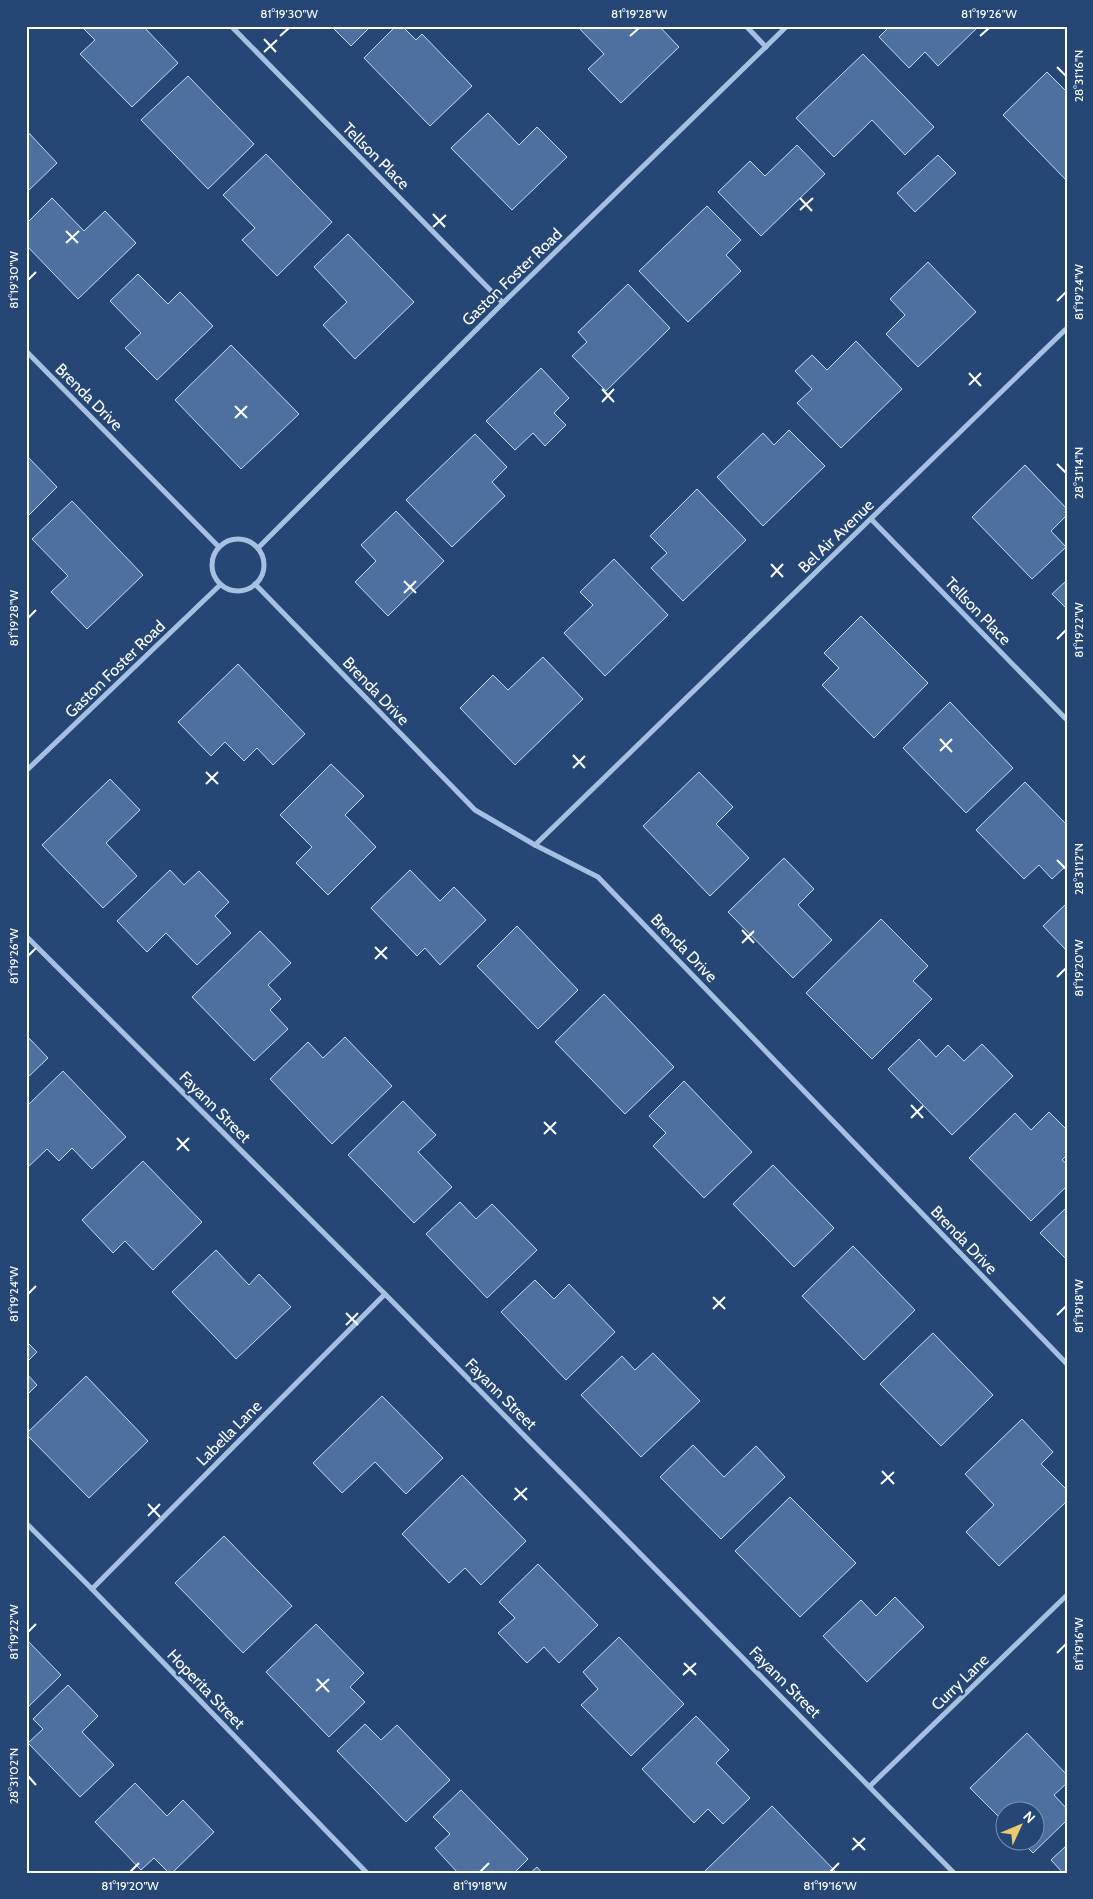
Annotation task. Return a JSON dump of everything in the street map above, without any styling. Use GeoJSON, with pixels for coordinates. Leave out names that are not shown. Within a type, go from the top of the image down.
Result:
{"type":"FeatureCollection","features":[{"type":"Feature","properties":{"kind":"street","name":"Tellson Place"},"geometry":{"type":"LineString","coordinates":[[231,26],[503,303]]}},
{"type":"Feature","properties":{"kind":"street"},"geometry":{"type":"LineString","coordinates":[[746,26],[766,47]]}},
{"type":"Feature","properties":{"kind":"street","name":"Gaston Foster Road"},"geometry":{"type":"LineString","coordinates":[[258,548],[503,303],[787,26]]}},
{"type":"Feature","properties":{"kind":"street","name":"Bel Air Avenue"},"geometry":{"type":"LineString","coordinates":[[535,845],[1067,328]]}},
{"type":"Feature","properties":{"kind":"street","name":"Brenda Drive"},"geometry":{"type":"LineString","coordinates":[[26,351],[219,546]]}},
{"type":"Feature","properties":{"kind":"street","name":"Tellson Place"},"geometry":{"type":"LineString","coordinates":[[871,520],[1067,720]]}},
{"type":"Feature","properties":{"kind":"street"},"geometry":{"type":"LineString","coordinates":[[236,538],[245,539],[258,548],[263,556],[264,565],[263,573],[255,584],[245,590],[237,591],[228,589],[214,578],[212,561],[214,552],[219,546],[228,540],[236,538]]}},
{"type":"Feature","properties":{"kind":"street","name":"Gaston Foster Road"},"geometry":{"type":"LineString","coordinates":[[26,771],[220,584]]}},
{"type":"Feature","properties":{"kind":"street","name":"Brenda Drive"},"geometry":{"type":"LineString","coordinates":[[255,584],[475,810],[535,845],[598,877],[1067,1364]]}},
{"type":"Feature","properties":{"kind":"street","name":"Fayann Street"},"geometry":{"type":"LineString","coordinates":[[26,936],[385,1294],[954,1873]]}},
{"type":"Feature","properties":{"kind":"street","name":"Labella Lane"},"geometry":{"type":"LineString","coordinates":[[92,1589],[385,1294]]}},
{"type":"Feature","properties":{"kind":"street","name":"Hoperita Street"},"geometry":{"type":"LineString","coordinates":[[26,1523],[367,1873]]}},
{"type":"Feature","properties":{"kind":"street","name":"Curry Lane"},"geometry":{"type":"LineString","coordinates":[[870,1786],[1067,1595]]}},
{"type":"Feature","properties":{"kind":"building"},"geometry":{"type":"Polygon","coordinates":[[[81,26],[143,26],[178,63],[132,107],[80,54],[95,40],[81,26]]]}},
{"type":"Feature","properties":{"kind":"building"},"geometry":{"type":"Polygon","coordinates":[[[331,26],[371,26],[351,46],[331,26]]]}},
{"type":"Feature","properties":{"kind":"building"},"geometry":{"type":"Polygon","coordinates":[[[396,26],[402,26],[416,40],[422,34],[472,86],[430,126],[364,58],[396,26]]]}},
{"type":"Feature","properties":{"kind":"building"},"geometry":{"type":"Polygon","coordinates":[[[577,26],[659,26],[679,47],[621,103],[588,69],[604,54],[577,26]]]}},
{"type":"Feature","properties":{"kind":"building"},"geometry":{"type":"Polygon","coordinates":[[[890,26],[979,26],[938,66],[925,52],[909,68],[879,37],[890,26]]]}},
{"type":"Feature","properties":{"kind":"building"},"geometry":{"type":"Polygon","coordinates":[[[863,54],[934,127],[905,155],[872,120],[834,157],[796,118],[863,54]]]}},
{"type":"Feature","properties":{"kind":"building"},"geometry":{"type":"Polygon","coordinates":[[[1047,72],[1067,92],[1067,181],[1003,115],[1047,72]]]}},
{"type":"Feature","properties":{"kind":"building"},"geometry":{"type":"Polygon","coordinates":[[[188,76],[254,144],[208,189],[141,120],[188,76]]]}},
{"type":"Feature","properties":{"kind":"building"},"geometry":{"type":"Polygon","coordinates":[[[488,113],[519,145],[537,127],[567,157],[512,210],[451,148],[488,113]]]}},
{"type":"Feature","properties":{"kind":"building"},"geometry":{"type":"Polygon","coordinates":[[[26,130],[57,163],[26,193],[26,130]]]}},
{"type":"Feature","properties":{"kind":"building"},"geometry":{"type":"Polygon","coordinates":[[[797,145],[825,174],[761,236],[718,192],[750,161],[765,176],[797,145]]]}},
{"type":"Feature","properties":{"kind":"building"},"geometry":{"type":"Polygon","coordinates":[[[266,154],[332,222],[277,276],[242,240],[255,228],[223,195],[266,154]]]}},
{"type":"Feature","properties":{"kind":"building"},"geometry":{"type":"Polygon","coordinates":[[[938,155],[956,173],[915,212],[897,193],[938,155]]]}},
{"type":"Feature","properties":{"kind":"building"},"geometry":{"type":"Polygon","coordinates":[[[52,198],[84,231],[105,211],[136,243],[78,299],[26,245],[26,224],[52,198]]]}},
{"type":"Feature","properties":{"kind":"building"},"geometry":{"type":"Polygon","coordinates":[[[707,206],[741,240],[726,255],[741,271],[688,322],[639,271],[707,206]]]}},
{"type":"Feature","properties":{"kind":"building"},"geometry":{"type":"Polygon","coordinates":[[[348,234],[414,302],[355,359],[323,325],[347,302],[314,267],[348,234]]]}},
{"type":"Feature","properties":{"kind":"building"},"geometry":{"type":"Polygon","coordinates":[[[928,262],[976,312],[918,367],[886,334],[905,315],[890,299],[928,262]]]}},
{"type":"Feature","properties":{"kind":"building"},"geometry":{"type":"Polygon","coordinates":[[[138,274],[168,304],[180,292],[213,326],[157,380],[125,348],[141,333],[110,301],[138,274]]]}},
{"type":"Feature","properties":{"kind":"building"},"geometry":{"type":"Polygon","coordinates":[[[628,284],[670,328],[606,391],[572,356],[587,342],[578,332],[628,284]]]}},
{"type":"Feature","properties":{"kind":"building"},"geometry":{"type":"Polygon","coordinates":[[[856,341],[902,389],[841,448],[797,403],[812,389],[795,371],[812,355],[827,370],[856,341]]]}},
{"type":"Feature","properties":{"kind":"building"},"geometry":{"type":"Polygon","coordinates":[[[231,345],[299,414],[241,469],[175,400],[231,345]]]}},
{"type":"Feature","properties":{"kind":"building"},"geometry":{"type":"Polygon","coordinates":[[[541,368],[569,398],[554,413],[566,425],[545,446],[533,433],[515,450],[486,421],[541,368]]]}},
{"type":"Feature","properties":{"kind":"building"},"geometry":{"type":"Polygon","coordinates":[[[789,430],[825,466],[763,526],[717,477],[763,433],[774,445],[789,430]]]}},
{"type":"Feature","properties":{"kind":"building"},"geometry":{"type":"Polygon","coordinates":[[[475,434],[507,467],[492,482],[505,496],[452,547],[406,500],[475,434]]]}},
{"type":"Feature","properties":{"kind":"building"},"geometry":{"type":"Polygon","coordinates":[[[26,455],[57,487],[26,518],[26,455]]]}},
{"type":"Feature","properties":{"kind":"building"},"geometry":{"type":"Polygon","coordinates":[[[1025,465],[1067,509],[1067,515],[1051,531],[1066,547],[1032,579],[972,517],[1025,465]]]}},
{"type":"Feature","properties":{"kind":"building"},"geometry":{"type":"Polygon","coordinates":[[[697,489],[746,540],[683,601],[651,568],[667,553],[650,536],[697,489]]]}},
{"type":"Feature","properties":{"kind":"building"},"geometry":{"type":"Polygon","coordinates":[[[72,501],[143,575],[87,629],[51,592],[68,576],[32,539],[72,501]]]}},
{"type":"Feature","properties":{"kind":"building"},"geometry":{"type":"Polygon","coordinates":[[[396,511],[444,561],[388,616],[355,582],[376,561],[361,545],[396,511]]]}},
{"type":"Feature","properties":{"kind":"building"},"geometry":{"type":"Polygon","coordinates":[[[614,559],[668,615],[605,676],[564,633],[593,605],[580,592],[614,559]]]}},
{"type":"Feature","properties":{"kind":"building"},"geometry":{"type":"Polygon","coordinates":[[[1067,580],[1067,609],[1052,594],[1067,580]]]}},
{"type":"Feature","properties":{"kind":"building"},"geometry":{"type":"Polygon","coordinates":[[[861,616],[928,683],[874,738],[822,685],[839,668],[824,653],[861,616]]]}},
{"type":"Feature","properties":{"kind":"building"},"geometry":{"type":"Polygon","coordinates":[[[543,657],[583,699],[515,765],[460,708],[493,675],[508,690],[543,657]]]}},
{"type":"Feature","properties":{"kind":"building"},"geometry":{"type":"Polygon","coordinates":[[[238,664],[305,734],[273,765],[257,748],[244,761],[225,742],[211,756],[178,722],[238,664]]]}},
{"type":"Feature","properties":{"kind":"building"},"geometry":{"type":"Polygon","coordinates":[[[950,702],[1013,768],[966,813],[903,748],[950,702]]]}},
{"type":"Feature","properties":{"kind":"building"},"geometry":{"type":"Polygon","coordinates":[[[331,764],[364,796],[345,815],[376,847],[328,895],[296,863],[312,847],[280,815],[331,764]]]}},
{"type":"Feature","properties":{"kind":"building"},"geometry":{"type":"Polygon","coordinates":[[[699,772],[733,807],[716,824],[749,858],[710,896],[643,826],[699,772]]]}},
{"type":"Feature","properties":{"kind":"building"},"geometry":{"type":"Polygon","coordinates":[[[110,779],[140,810],[106,843],[137,876],[103,908],[42,845],[110,779]]]}},
{"type":"Feature","properties":{"kind":"building"},"geometry":{"type":"Polygon","coordinates":[[[1025,782],[1067,825],[1067,865],[1052,879],[1039,865],[1024,879],[976,830],[1025,782]]]}},
{"type":"Feature","properties":{"kind":"building"},"geometry":{"type":"Polygon","coordinates":[[[784,858],[814,889],[798,905],[832,940],[793,978],[728,912],[784,858]]]}},
{"type":"Feature","properties":{"kind":"building"},"geometry":{"type":"Polygon","coordinates":[[[170,870],[184,885],[199,871],[229,902],[215,916],[231,933],[197,965],[166,933],[147,952],[117,921],[170,870]]]}},
{"type":"Feature","properties":{"kind":"building"},"geometry":{"type":"Polygon","coordinates":[[[410,870],[440,901],[454,887],[486,920],[440,965],[425,948],[417,956],[371,908],[410,870]]]}},
{"type":"Feature","properties":{"kind":"building"},"geometry":{"type":"Polygon","coordinates":[[[1067,903],[1067,951],[1043,926],[1067,903]]]}},
{"type":"Feature","properties":{"kind":"building"},"geometry":{"type":"Polygon","coordinates":[[[881,919],[928,966],[913,981],[932,999],[872,1059],[806,993],[881,919]]]}},
{"type":"Feature","properties":{"kind":"building"},"geometry":{"type":"Polygon","coordinates":[[[517,926],[578,990],[538,1029],[477,966],[517,926]]]}},
{"type":"Feature","properties":{"kind":"building"},"geometry":{"type":"Polygon","coordinates":[[[260,931],[291,963],[268,985],[281,999],[270,1010],[288,1029],[254,1061],[192,997],[260,931]]]}},
{"type":"Feature","properties":{"kind":"building"},"geometry":{"type":"Polygon","coordinates":[[[604,994],[674,1067],[625,1114],[555,1042],[604,994]]]}},
{"type":"Feature","properties":{"kind":"building"},"geometry":{"type":"Polygon","coordinates":[[[26,1035],[48,1058],[26,1079],[26,1035]]]}},
{"type":"Feature","properties":{"kind":"building"},"geometry":{"type":"Polygon","coordinates":[[[345,1037],[392,1086],[332,1144],[270,1079],[308,1042],[323,1058],[345,1037]]]}},
{"type":"Feature","properties":{"kind":"building"},"geometry":{"type":"Polygon","coordinates":[[[919,1039],[936,1057],[948,1045],[964,1061],[982,1044],[1013,1076],[952,1135],[888,1069],[919,1039]]]}},
{"type":"Feature","properties":{"kind":"building"},"geometry":{"type":"Polygon","coordinates":[[[63,1071],[126,1137],[92,1169],[72,1148],[59,1161],[47,1149],[26,1169],[26,1107],[63,1071]]]}},
{"type":"Feature","properties":{"kind":"building"},"geometry":{"type":"Polygon","coordinates":[[[684,1081],[752,1152],[704,1198],[653,1146],[666,1133],[649,1116],[684,1081]]]}},
{"type":"Feature","properties":{"kind":"building"},"geometry":{"type":"Polygon","coordinates":[[[403,1101],[436,1135],[418,1152],[452,1187],[414,1223],[348,1155],[403,1101]]]}},
{"type":"Feature","properties":{"kind":"building"},"geometry":{"type":"Polygon","coordinates":[[[1049,1112],[1067,1130],[1067,1155],[1062,1160],[1067,1164],[1067,1186],[1031,1221],[969,1158],[1015,1113],[1031,1130],[1049,1112]]]}},
{"type":"Feature","properties":{"kind":"building"},"geometry":{"type":"Polygon","coordinates":[[[143,1161],[202,1222],[153,1270],[125,1241],[113,1253],[82,1220],[143,1161]]]}},
{"type":"Feature","properties":{"kind":"building"},"geometry":{"type":"Polygon","coordinates":[[[773,1165],[834,1228],[794,1267],[733,1204],[773,1165]]]}},
{"type":"Feature","properties":{"kind":"building"},"geometry":{"type":"Polygon","coordinates":[[[460,1202],[476,1219],[492,1204],[537,1250],[487,1298],[426,1234],[460,1202]]]}},
{"type":"Feature","properties":{"kind":"building"},"geometry":{"type":"Polygon","coordinates":[[[1067,1207],[1067,1260],[1040,1233],[1067,1207]]]}},
{"type":"Feature","properties":{"kind":"building"},"geometry":{"type":"Polygon","coordinates":[[[853,1246],[915,1310],[864,1360],[802,1296],[853,1246]]]}},
{"type":"Feature","properties":{"kind":"building"},"geometry":{"type":"Polygon","coordinates":[[[216,1250],[249,1285],[259,1274],[291,1307],[236,1359],[172,1292],[216,1250]]]}},
{"type":"Feature","properties":{"kind":"building"},"geometry":{"type":"Polygon","coordinates":[[[535,1280],[554,1299],[569,1284],[615,1332],[566,1380],[501,1312],[535,1280]]]}},
{"type":"Feature","properties":{"kind":"building"},"geometry":{"type":"Polygon","coordinates":[[[933,1333],[993,1395],[941,1446],[880,1384],[933,1333]]]}},
{"type":"Feature","properties":{"kind":"building"},"geometry":{"type":"Polygon","coordinates":[[[26,1341],[37,1352],[26,1363],[26,1341]]]}},
{"type":"Feature","properties":{"kind":"building"},"geometry":{"type":"Polygon","coordinates":[[[653,1353],[700,1401],[641,1457],[581,1395],[622,1356],[635,1370],[653,1353]]]}},
{"type":"Feature","properties":{"kind":"building"},"geometry":{"type":"Polygon","coordinates":[[[26,1373],[37,1385],[26,1396],[26,1373]]]}},
{"type":"Feature","properties":{"kind":"building"},"geometry":{"type":"Polygon","coordinates":[[[86,1376],[148,1441],[89,1498],[26,1434],[86,1376]]]}},
{"type":"Feature","properties":{"kind":"building"},"geometry":{"type":"Polygon","coordinates":[[[382,1396],[443,1458],[406,1494],[375,1462],[342,1493],[313,1463],[382,1396]]]}},
{"type":"Feature","properties":{"kind":"building"},"geometry":{"type":"Polygon","coordinates":[[[1022,1419],[1053,1452],[1041,1464],[1067,1490],[1067,1501],[999,1566],[966,1532],[994,1505],[965,1474],[1022,1419]]]}},
{"type":"Feature","properties":{"kind":"building"},"geometry":{"type":"Polygon","coordinates":[[[693,1445],[724,1477],[756,1446],[785,1477],[721,1539],[660,1477],[693,1445]]]}},
{"type":"Feature","properties":{"kind":"building"},"geometry":{"type":"Polygon","coordinates":[[[462,1475],[526,1541],[481,1585],[465,1568],[449,1583],[402,1534],[462,1475]]]}},
{"type":"Feature","properties":{"kind":"building"},"geometry":{"type":"Polygon","coordinates":[[[790,1497],[856,1563],[800,1617],[735,1551],[790,1497]]]}},
{"type":"Feature","properties":{"kind":"building"},"geometry":{"type":"Polygon","coordinates":[[[224,1536],[292,1606],[243,1653],[175,1583],[224,1536]]]}},
{"type":"Feature","properties":{"kind":"building"},"geometry":{"type":"Polygon","coordinates":[[[538,1564],[598,1625],[559,1663],[544,1647],[527,1663],[498,1633],[515,1618],[499,1602],[538,1564]]]}},
{"type":"Feature","properties":{"kind":"building"},"geometry":{"type":"Polygon","coordinates":[[[895,1597],[924,1627],[867,1682],[823,1636],[861,1600],[876,1616],[895,1597]]]}},
{"type":"Feature","properties":{"kind":"building"},"geometry":{"type":"Polygon","coordinates":[[[316,1624],[364,1673],[350,1687],[365,1702],[329,1737],[266,1672],[316,1624]]]}},
{"type":"Feature","properties":{"kind":"building"},"geometry":{"type":"Polygon","coordinates":[[[619,1637],[684,1704],[631,1756],[581,1705],[598,1689],[583,1672],[619,1637]]]}},
{"type":"Feature","properties":{"kind":"building"},"geometry":{"type":"Polygon","coordinates":[[[26,1639],[61,1675],[26,1709],[26,1639]]]}},
{"type":"Feature","properties":{"kind":"building"},"geometry":{"type":"Polygon","coordinates":[[[68,1685],[98,1716],[82,1732],[114,1765],[80,1797],[28,1743],[43,1729],[33,1719],[68,1685]]]}},
{"type":"Feature","properties":{"kind":"building"},"geometry":{"type":"Polygon","coordinates":[[[696,1716],[729,1750],[716,1763],[750,1798],[723,1824],[708,1809],[694,1823],[642,1769],[696,1716]]]}},
{"type":"Feature","properties":{"kind":"building"},"geometry":{"type":"Polygon","coordinates":[[[365,1724],[381,1740],[397,1725],[450,1780],[406,1822],[337,1751],[365,1724]]]}},
{"type":"Feature","properties":{"kind":"building"},"geometry":{"type":"Polygon","coordinates":[[[1027,1733],[1067,1775],[1067,1783],[1054,1795],[1067,1809],[1067,1820],[1046,1840],[1046,1802],[996,1802],[996,1814],[970,1788],[1027,1733]]]}},
{"type":"Feature","properties":{"kind":"building"},"geometry":{"type":"Polygon","coordinates":[[[135,1783],[167,1816],[183,1800],[214,1832],[172,1873],[169,1873],[154,1858],[141,1870],[95,1822],[135,1783]]]}},
{"type":"Feature","properties":{"kind":"building"},"geometry":{"type":"Polygon","coordinates":[[[461,1790],[528,1859],[514,1873],[458,1873],[435,1848],[450,1834],[433,1817],[461,1790]]]}},
{"type":"Feature","properties":{"kind":"building"},"geometry":{"type":"Polygon","coordinates":[[[772,1806],[837,1873],[704,1872],[772,1806]]]}},
{"type":"Feature","properties":{"kind":"building"},"geometry":{"type":"Polygon","coordinates":[[[1067,1845],[1067,1873],[1063,1873],[1051,1860],[1067,1845]]]}},
{"type":"Feature","properties":{"kind":"building"},"geometry":{"type":"Polygon","coordinates":[[[537,1867],[542,1873],[530,1873],[537,1867]]]}}]}
